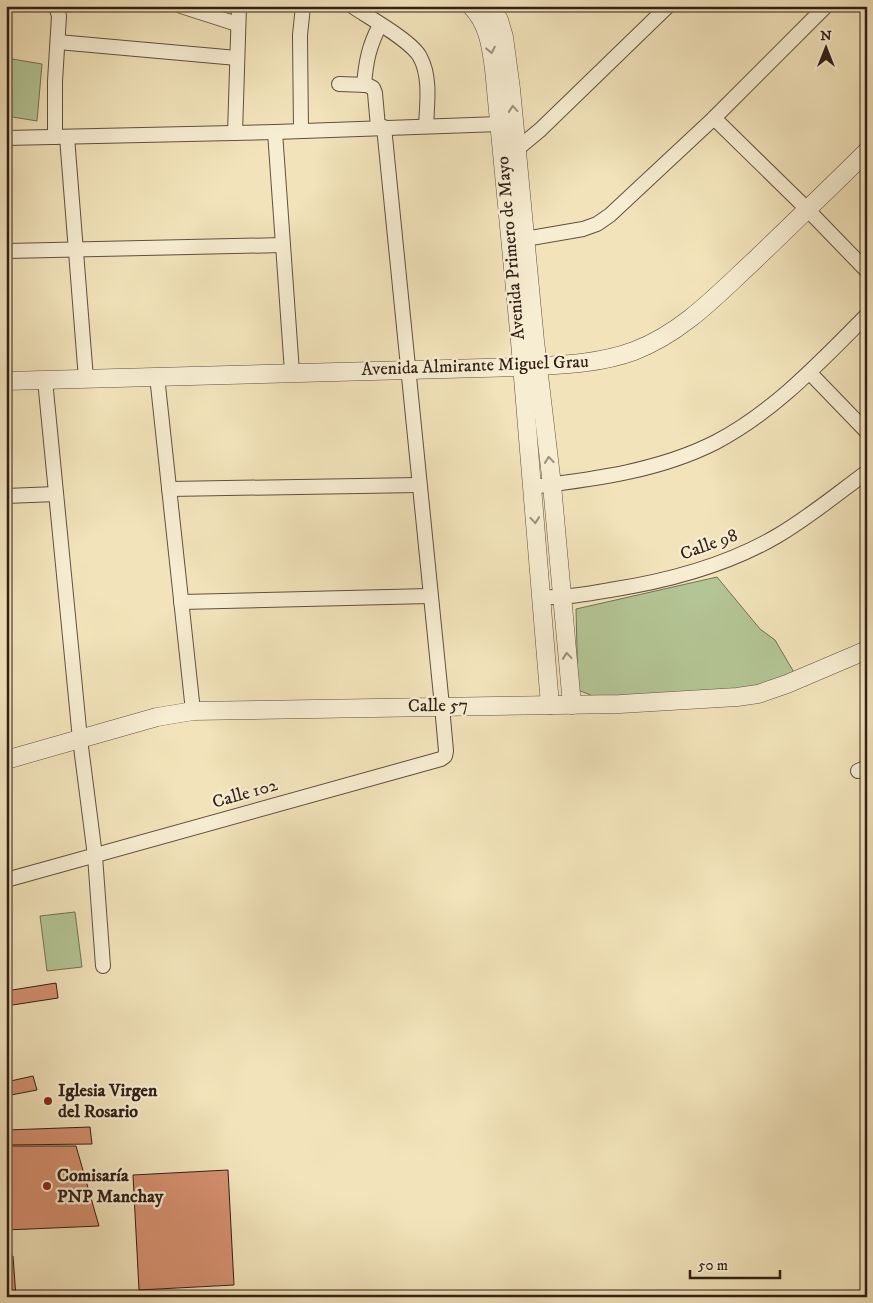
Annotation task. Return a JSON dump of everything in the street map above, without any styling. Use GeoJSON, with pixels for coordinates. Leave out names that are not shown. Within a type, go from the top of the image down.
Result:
{"type":"FeatureCollection","features":[{"type":"Feature","properties":{"kind":"street"},"geometry":{"type":"LineString","coordinates":[[56,6],[59,16],[55,81],[75,249],[86,379]]}},
{"type":"Feature","properties":{"kind":"street"},"geometry":{"type":"LineString","coordinates":[[181,6],[237,24]]}},
{"type":"Feature","properties":{"kind":"street"},"geometry":{"type":"LineString","coordinates":[[235,133],[239,6]]}},
{"type":"Feature","properties":{"kind":"street"},"geometry":{"type":"LineString","coordinates":[[302,131],[300,35],[303,6]]}},
{"type":"Feature","properties":{"kind":"street"},"geometry":{"type":"LineString","coordinates":[[352,6],[412,47],[421,57],[426,79],[426,126]]}},
{"type":"Feature","properties":{"kind":"street","name":"Avenida Primero de Mayo"},"geometry":{"type":"LineString","coordinates":[[471,6],[484,24],[490,42],[494,69],[530,367],[552,485],[572,705]]}},
{"type":"Feature","properties":{"kind":"street","name":"Avenida Primero de Mayo"},"geometry":{"type":"LineString","coordinates":[[491,6],[502,28],[506,46],[525,240],[532,487],[550,705]]}},
{"type":"Feature","properties":{"kind":"street"},"geometry":{"type":"LineString","coordinates":[[517,149],[540,130],[668,6]]}},
{"type":"Feature","properties":{"kind":"street"},"geometry":{"type":"LineString","coordinates":[[525,240],[583,229],[597,224],[610,215],[714,118],[826,6]]}},
{"type":"Feature","properties":{"kind":"street"},"geometry":{"type":"LineString","coordinates":[[339,84],[364,85],[367,54],[380,25]]}},
{"type":"Feature","properties":{"kind":"street"},"geometry":{"type":"LineString","coordinates":[[58,42],[237,58]]}},
{"type":"Feature","properties":{"kind":"street","name":"Calle 102"},"geometry":{"type":"LineString","coordinates":[[6,880],[441,759],[444,756],[446,751],[442,706],[381,127],[376,93],[372,88],[364,85]]}},
{"type":"Feature","properties":{"kind":"street"},"geometry":{"type":"LineString","coordinates":[[714,118],[807,209],[867,272]]}},
{"type":"Feature","properties":{"kind":"street"},"geometry":{"type":"LineString","coordinates":[[6,138],[275,132],[500,124]]}},
{"type":"Feature","properties":{"kind":"street"},"geometry":{"type":"LineString","coordinates":[[275,132],[292,372]]}},
{"type":"Feature","properties":{"kind":"street","name":"Avenida Almirante Miguel Grau"},"geometry":{"type":"LineString","coordinates":[[6,381],[530,367],[577,364],[618,356],[650,344],[700,311],[867,151]]}},
{"type":"Feature","properties":{"kind":"street"},"geometry":{"type":"LineString","coordinates":[[6,251],[283,245]]}},
{"type":"Feature","properties":{"kind":"street"},"geometry":{"type":"LineString","coordinates":[[532,487],[610,477],[656,465],[715,442],[779,400],[810,373],[867,315]]}},
{"type":"Feature","properties":{"kind":"street"},"geometry":{"type":"LineString","coordinates":[[810,373],[867,432]]}},
{"type":"Feature","properties":{"kind":"street"},"geometry":{"type":"LineString","coordinates":[[157,376],[193,711]]}},
{"type":"Feature","properties":{"kind":"street"},"geometry":{"type":"LineString","coordinates":[[45,380],[80,739],[95,856],[103,966]]}},
{"type":"Feature","properties":{"kind":"street","name":"Calle 98"},"geometry":{"type":"LineString","coordinates":[[542,598],[562,598],[650,583],[702,569],[729,559],[760,545],[794,526],[867,472]]}},
{"type":"Feature","properties":{"kind":"street"},"geometry":{"type":"LineString","coordinates":[[169,490],[419,486]]}},
{"type":"Feature","properties":{"kind":"street"},"geometry":{"type":"LineString","coordinates":[[6,496],[56,494]]}},
{"type":"Feature","properties":{"kind":"street"},"geometry":{"type":"LineString","coordinates":[[181,602],[430,596]]}},
{"type":"Feature","properties":{"kind":"street","name":"Calle 57"},"geometry":{"type":"LineString","coordinates":[[6,760],[157,717],[193,711],[572,705],[749,696],[787,684],[867,650]]}},
{"type":"Feature","properties":{"kind":"green space"},"geometry":{"type":"Polygon","coordinates":[[[6,58],[42,64],[37,121],[6,116],[6,58]]]}},
{"type":"Feature","properties":{"kind":"green space"},"geometry":{"type":"Polygon","coordinates":[[[717,577],[760,629],[775,640],[795,674],[738,692],[598,698],[578,690],[576,609],[717,577]]]}},
{"type":"Feature","properties":{"kind":"green space"},"geometry":{"type":"Polygon","coordinates":[[[75,912],[82,967],[47,971],[40,916],[75,912]]]}},
{"type":"Feature","properties":{"kind":"building"},"geometry":{"type":"Polygon","coordinates":[[[56,983],[58,998],[6,1006],[6,991],[56,983]]]}},
{"type":"Feature","properties":{"kind":"building"},"geometry":{"type":"Polygon","coordinates":[[[33,1076],[37,1090],[6,1096],[6,1082],[33,1076]]]}},
{"type":"Feature","properties":{"kind":"building"},"geometry":{"type":"Polygon","coordinates":[[[90,1127],[92,1144],[6,1145],[6,1130],[90,1127]]]}},
{"type":"Feature","properties":{"kind":"building","name":"Comisaría PNP Manchay"},"geometry":{"type":"Polygon","coordinates":[[[6,1146],[76,1146],[99,1226],[6,1230],[6,1146]]]}},
{"type":"Feature","properties":{"kind":"building"},"geometry":{"type":"Polygon","coordinates":[[[228,1170],[234,1285],[139,1290],[133,1175],[228,1170]]]}},
{"type":"Feature","properties":{"kind":"building"},"geometry":{"type":"Polygon","coordinates":[[[6,1256],[13,1256],[16,1297],[6,1297],[6,1256]]]}},
{"type":"Feature","properties":{"kind":"place","name":"Iglesia Virgen del Rosario"},"geometry":{"type":"Point","coordinates":[48,1101]}},
{"type":"Feature","properties":{"kind":"place","name":"Comisaría PNP Manchay"},"geometry":{"type":"Point","coordinates":[47,1186]}}]}
